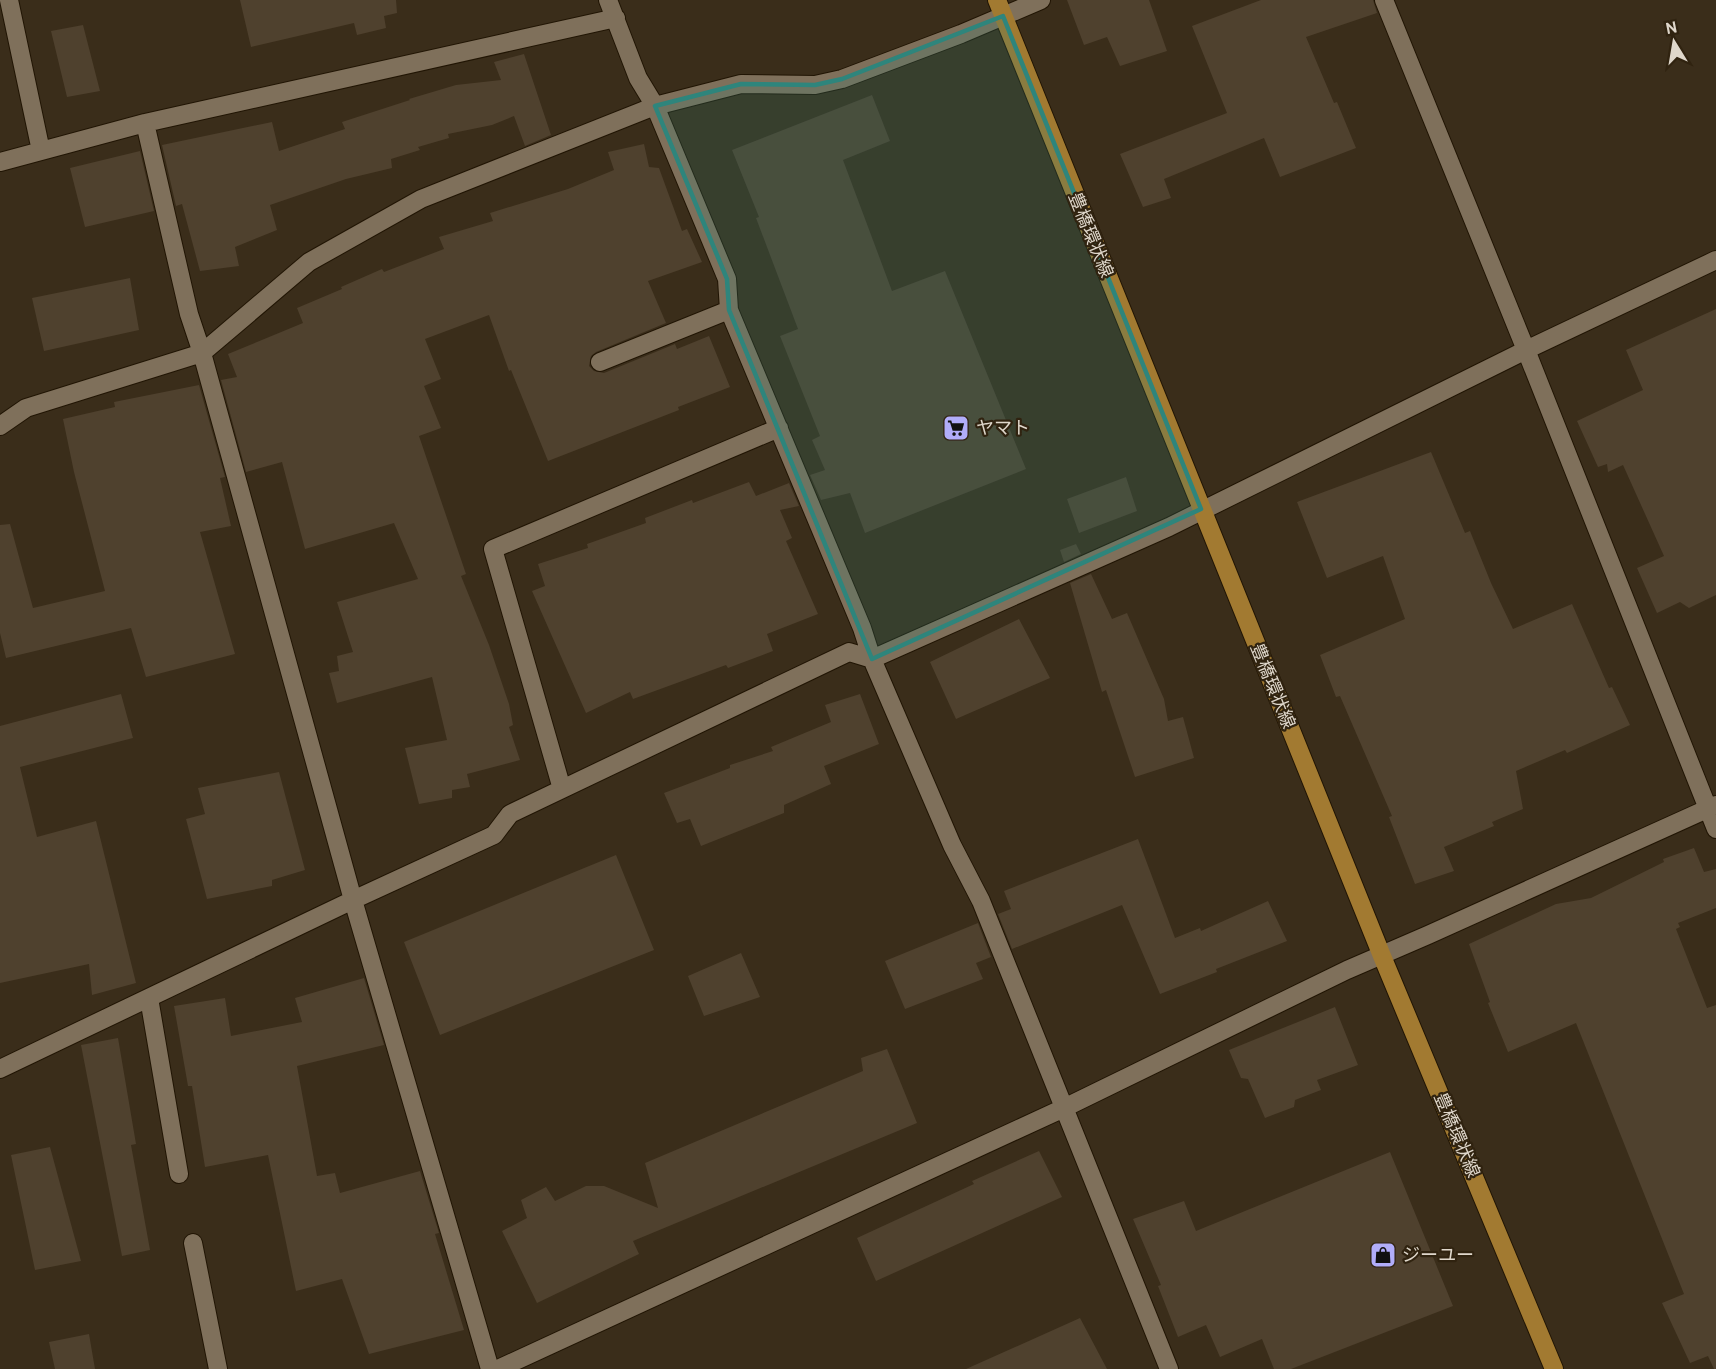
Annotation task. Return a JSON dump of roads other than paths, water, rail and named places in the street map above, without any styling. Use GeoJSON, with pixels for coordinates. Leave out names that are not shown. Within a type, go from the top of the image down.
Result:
{"type":"FeatureCollection","features":[{"type":"Feature","properties":{"kind":"main road","name":"豊橋環状線"},"geometry":{"type":"LineString","coordinates":[[1000,8],[1382,956],[1554,1369]]}},
{"type":"Feature","properties":{"kind":"street"},"geometry":{"type":"LineString","coordinates":[[9,0],[41,150]]}},
{"type":"Feature","properties":{"kind":"street"},"geometry":{"type":"LineString","coordinates":[[608,0],[638,78],[655,106],[727,279],[729,310],[862,628],[872,659],[952,845],[981,901],[1168,1369]]}},
{"type":"Feature","properties":{"kind":"street"},"geometry":{"type":"LineString","coordinates":[[0,426],[26,408],[202,353],[309,262],[421,199],[655,106],[741,84],[815,85],[842,79],[1000,8],[1041,0]]}},
{"type":"Feature","properties":{"kind":"street"},"geometry":{"type":"LineString","coordinates":[[1384,0],[1712,806],[1716,829]]}},
{"type":"Feature","properties":{"kind":"street"},"geometry":{"type":"LineString","coordinates":[[0,162],[145,123],[616,18]]}},
{"type":"Feature","properties":{"kind":"street"},"geometry":{"type":"LineString","coordinates":[[145,123],[189,314],[202,353],[353,900],[490,1369]]}},
{"type":"Feature","properties":{"kind":"street"},"geometry":{"type":"LineString","coordinates":[[0,1069],[494,835],[510,814],[849,652],[872,659],[1169,527],[1201,509],[1526,350],[1716,260]]}},
{"type":"Feature","properties":{"kind":"street"},"geometry":{"type":"LineString","coordinates":[[600,362],[729,310]]}},
{"type":"Feature","properties":{"kind":"street"},"geometry":{"type":"LineString","coordinates":[[562,789],[492,549],[779,428]]}},
{"type":"Feature","properties":{"kind":"street"},"geometry":{"type":"LineString","coordinates":[[498,1369],[1064,1108],[1347,970],[1712,806]]}},
{"type":"Feature","properties":{"kind":"street"},"geometry":{"type":"LineString","coordinates":[[149,998],[179,1174]]}},
{"type":"Feature","properties":{"kind":"street"},"geometry":{"type":"LineString","coordinates":[[193,1243],[219,1369]]}},
{"type":"Feature","properties":{"kind":"place","name":"ヤマト"},"geometry":{"type":"Point","coordinates":[956,428]}},
{"type":"Feature","properties":{"kind":"place","name":"ジーユー"},"geometry":{"type":"Point","coordinates":[1383,1255]}}]}
